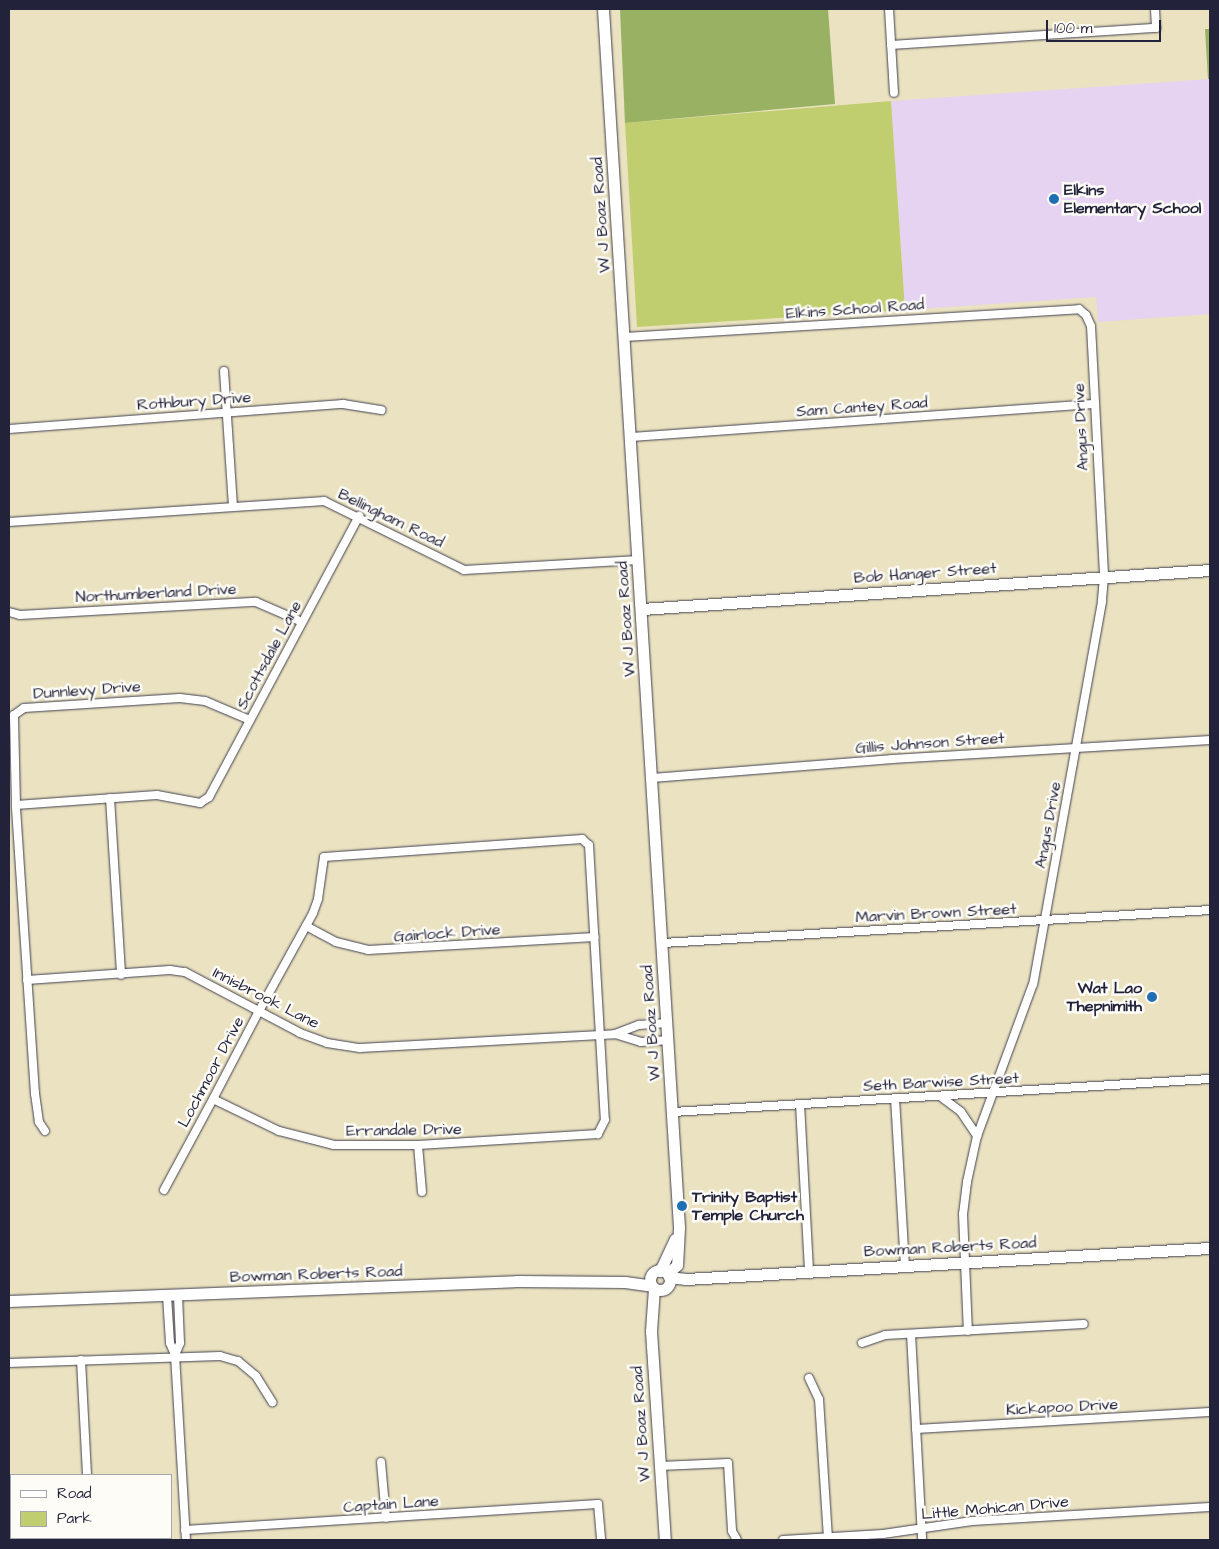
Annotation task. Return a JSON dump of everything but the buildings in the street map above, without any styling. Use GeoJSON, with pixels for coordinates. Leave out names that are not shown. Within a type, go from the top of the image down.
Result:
{"type":"FeatureCollection","features":[{"type":"Feature","properties":{"kind":"street","name":"W J Boaz Road"},"geometry":{"type":"LineString","coordinates":[[603,9],[632,437],[679,1228],[653,1305],[651,1331],[665,1540]]}},
{"type":"Feature","properties":{"kind":"street"},"geometry":{"type":"LineString","coordinates":[[889,9],[894,93]]}},
{"type":"Feature","properties":{"kind":"street"},"geometry":{"type":"LineString","coordinates":[[891,45],[1156,28],[1155,9]]}},
{"type":"Feature","properties":{"kind":"street","name":"Elkins School Road"},"geometry":{"type":"LineString","coordinates":[[625,337],[1079,309],[1086,315]]}},
{"type":"Feature","properties":{"kind":"street","name":"Angus Drive"},"geometry":{"type":"LineString","coordinates":[[968,1331],[964,1262],[964,1214],[977,1136],[1030,997],[1046,920],[1104,577],[1093,404],[1092,338],[1086,315]]}},
{"type":"Feature","properties":{"kind":"street"},"geometry":{"type":"LineString","coordinates":[[224,371],[233,506]]}},
{"type":"Feature","properties":{"kind":"street","name":"Rothbury Drive"},"geometry":{"type":"LineString","coordinates":[[9,429],[343,404],[382,410]]}},
{"type":"Feature","properties":{"kind":"street","name":"Sam Cantey Road"},"geometry":{"type":"LineString","coordinates":[[632,437],[1093,404]]}},
{"type":"Feature","properties":{"kind":"street","name":"Bellingham Road"},"geometry":{"type":"LineString","coordinates":[[9,522],[324,501],[359,516],[464,570],[639,560]]}},
{"type":"Feature","properties":{"kind":"street","name":"Scottsdale Lane"},"geometry":{"type":"LineString","coordinates":[[110,798],[173,796],[200,803],[209,797],[359,516]]}},
{"type":"Feature","properties":{"kind":"street","name":"Bob Hanger Street"},"geometry":{"type":"LineString","coordinates":[[642,609],[1210,570]]}},
{"type":"Feature","properties":{"kind":"street","name":"Northumberland Drive"},"geometry":{"type":"LineString","coordinates":[[9,612],[20,615],[256,602],[302,622]]}},
{"type":"Feature","properties":{"kind":"street","name":"Dunnlevy Drive"},"geometry":{"type":"LineString","coordinates":[[45,1131],[36,1111],[16,805],[12,724],[14,715],[24,708],[180,698],[205,701],[250,720]]}},
{"type":"Feature","properties":{"kind":"street","name":"Gillis Johnson Street"},"geometry":{"type":"LineString","coordinates":[[653,778],[1210,740]]}},
{"type":"Feature","properties":{"kind":"street"},"geometry":{"type":"LineString","coordinates":[[16,805],[110,798],[122,975]]}},
{"type":"Feature","properties":{"kind":"street","name":"Lochmoor Drive"},"geometry":{"type":"LineString","coordinates":[[164,1190],[306,926],[318,899],[324,857],[346,853],[586,841],[591,854],[595,937]]}},
{"type":"Feature","properties":{"kind":"street","name":"Marvin Brown Street"},"geometry":{"type":"LineString","coordinates":[[662,943],[1210,910]]}},
{"type":"Feature","properties":{"kind":"street","name":"Gairlock Drive"},"geometry":{"type":"LineString","coordinates":[[306,926],[336,942],[368,950],[595,937]]}},
{"type":"Feature","properties":{"kind":"street"},"geometry":{"type":"LineString","coordinates":[[595,937],[601,1035]]}},
{"type":"Feature","properties":{"kind":"street","name":"Innisbrook Lane"},"geometry":{"type":"LineString","coordinates":[[27,980],[122,975],[170,970],[185,972],[259,1011],[327,1043],[360,1048],[615,1034],[639,1025],[668,1023]]}},
{"type":"Feature","properties":{"kind":"street","name":"Innisbrook Lane"},"geometry":{"type":"LineString","coordinates":[[615,1034],[640,1042],[669,1040]]}},
{"type":"Feature","properties":{"kind":"street","name":"Errandale Drive"},"geometry":{"type":"LineString","coordinates":[[213,1098],[247,1118],[308,1139],[362,1147],[593,1135],[603,1130],[605,1120],[601,1035]]}},
{"type":"Feature","properties":{"kind":"street","name":"Seth Barwise Street"},"geometry":{"type":"LineString","coordinates":[[673,1112],[1210,1079]]}},
{"type":"Feature","properties":{"kind":"street"},"geometry":{"type":"LineString","coordinates":[[939,1096],[961,1112],[977,1136]]}},
{"type":"Feature","properties":{"kind":"street"},"geometry":{"type":"LineString","coordinates":[[895,1098],[905,1266]]}},
{"type":"Feature","properties":{"kind":"street"},"geometry":{"type":"LineString","coordinates":[[800,1104],[809,1272]]}},
{"type":"Feature","properties":{"kind":"street"},"geometry":{"type":"LineString","coordinates":[[418,1145],[422,1192]]}},
{"type":"Feature","properties":{"kind":"street","name":"Bowman Roberts Road"},"geometry":{"type":"LineString","coordinates":[[9,1301],[518,1281],[661,1281],[1210,1248]]}},
{"type":"Feature","properties":{"kind":"street"},"geometry":{"type":"LineString","coordinates":[[173,1296],[180,1343],[175,1355],[186,1540]]}},
{"type":"Feature","properties":{"kind":"street"},"geometry":{"type":"LineString","coordinates":[[862,1343],[885,1335],[1084,1324]]}},
{"type":"Feature","properties":{"kind":"street"},"geometry":{"type":"LineString","coordinates":[[911,1334],[922,1540]]}},
{"type":"Feature","properties":{"kind":"street"},"geometry":{"type":"LineString","coordinates":[[9,1363],[206,1354],[238,1361],[256,1376],[272,1402]]}},
{"type":"Feature","properties":{"kind":"street"},"geometry":{"type":"LineString","coordinates":[[81,1360],[88,1474]]}},
{"type":"Feature","properties":{"kind":"street"},"geometry":{"type":"LineString","coordinates":[[809,1378],[817,1388],[820,1399],[828,1538]]}},
{"type":"Feature","properties":{"kind":"street","name":"Kickapoo Drive"},"geometry":{"type":"LineString","coordinates":[[916,1429],[1210,1412]]}},
{"type":"Feature","properties":{"kind":"street"},"geometry":{"type":"LineString","coordinates":[[382,1462],[386,1518]]}},
{"type":"Feature","properties":{"kind":"street"},"geometry":{"type":"LineString","coordinates":[[660,1466],[728,1463],[732,1531],[737,1540]]}},
{"type":"Feature","properties":{"kind":"street","name":"Captain Lane"},"geometry":{"type":"LineString","coordinates":[[185,1530],[598,1504],[601,1540]]}},
{"type":"Feature","properties":{"kind":"street","name":"Little Mohican Drive"},"geometry":{"type":"LineString","coordinates":[[783,1540],[828,1538],[972,1521],[1210,1506]]}},
{"type":"Feature","properties":{"kind":"shaded area","name":"Elkins Elementary School"},"geometry":{"type":"Polygon","coordinates":[[[1210,79],[1210,314],[1098,322],[1096,297],[905,310],[891,101],[1210,79]]]}},
{"type":"Feature","properties":{"kind":"green space"},"geometry":{"type":"Polygon","coordinates":[[[620,9],[828,9],[835,104],[625,123],[620,9]]]}},
{"type":"Feature","properties":{"kind":"green space"},"geometry":{"type":"Polygon","coordinates":[[[1205,29],[1210,29],[1210,79],[1208,79],[1205,29]]]}},
{"type":"Feature","properties":{"kind":"green space"},"geometry":{"type":"Polygon","coordinates":[[[891,101],[905,310],[637,327],[625,123],[891,101]]]}},
{"type":"Feature","properties":{"kind":"place","name":"Elkins Elementary School"},"geometry":{"type":"Point","coordinates":[1054,199]}},
{"type":"Feature","properties":{"kind":"place","name":"Wat Lao Thepnimith"},"geometry":{"type":"Point","coordinates":[1152,997]}},
{"type":"Feature","properties":{"kind":"place","name":"Trinity Baptist Temple Church"},"geometry":{"type":"Point","coordinates":[682,1206]}}]}
